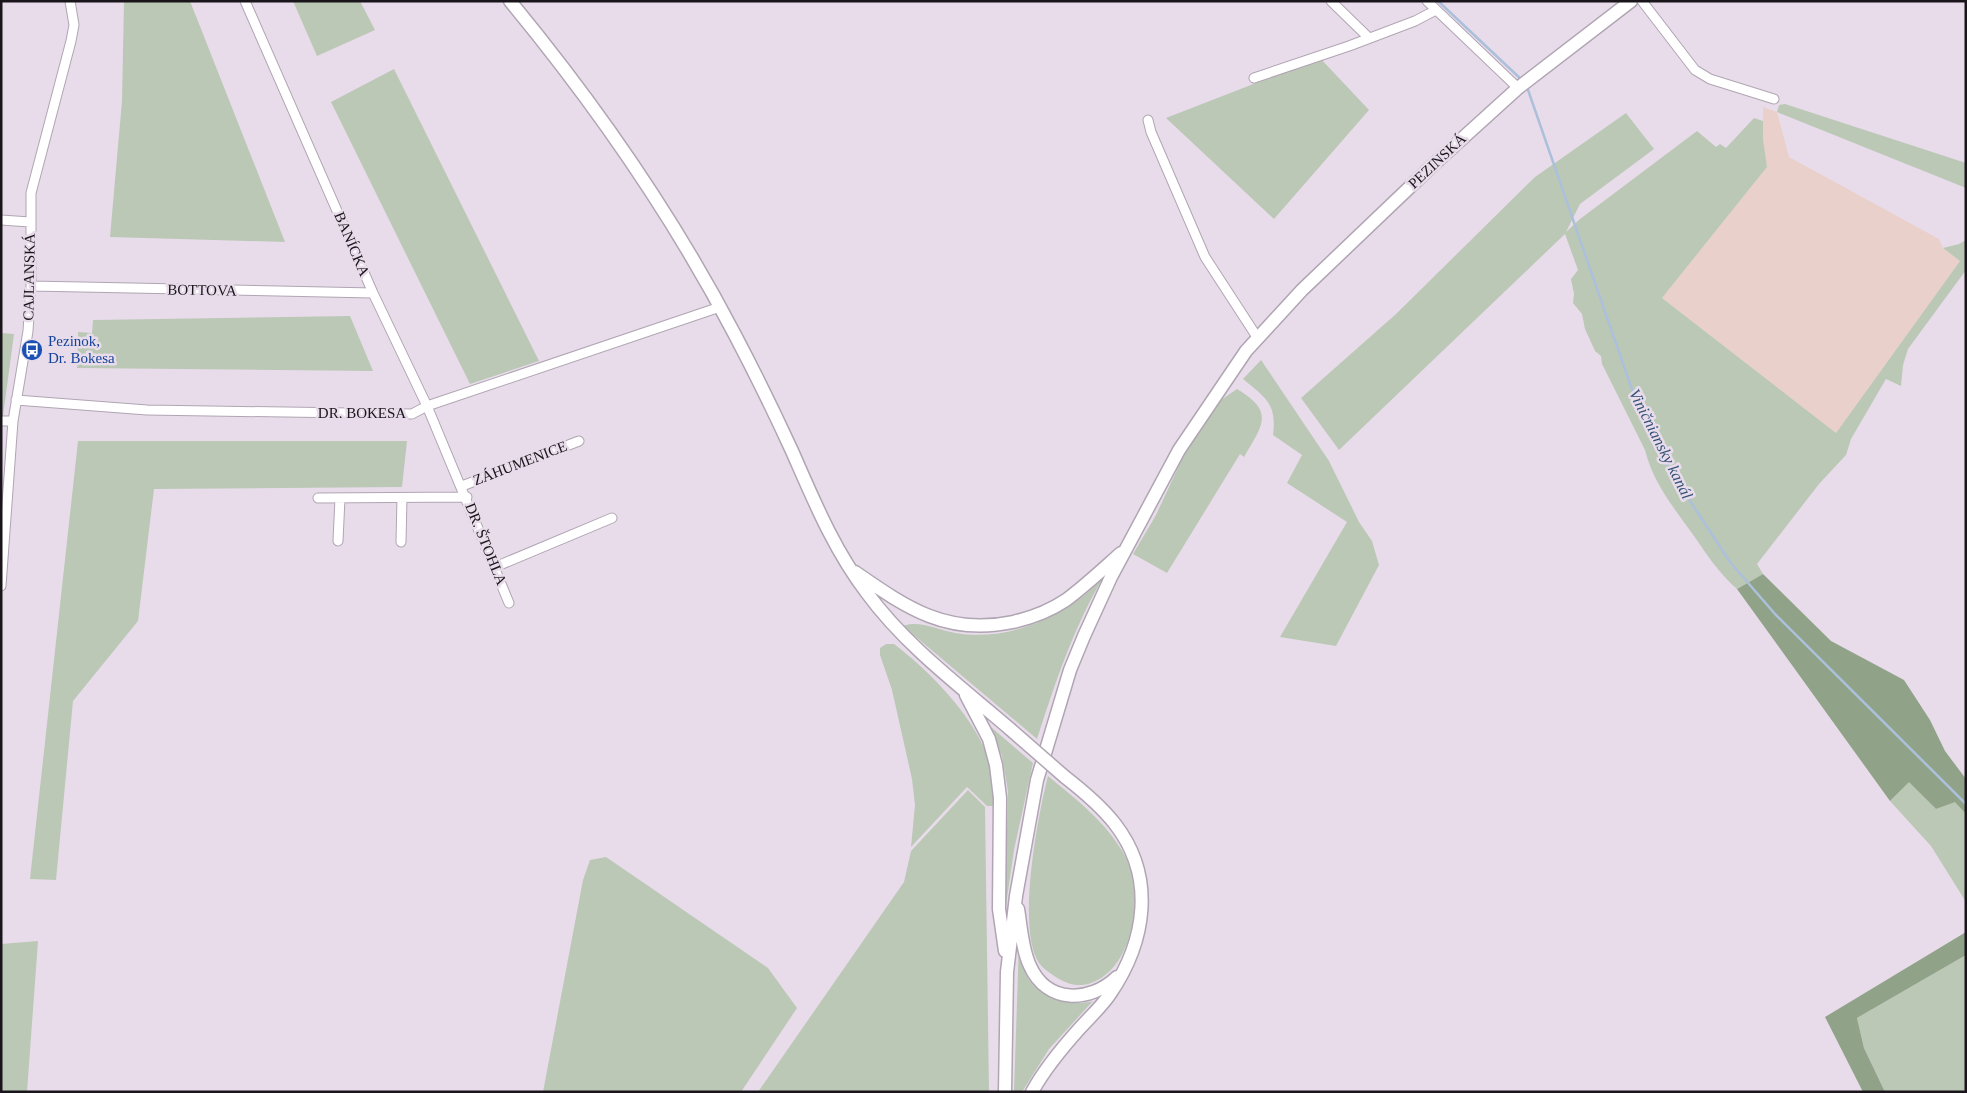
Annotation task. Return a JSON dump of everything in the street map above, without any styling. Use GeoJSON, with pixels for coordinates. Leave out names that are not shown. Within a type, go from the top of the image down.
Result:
{"type":"FeatureCollection","features":[{"type":"Feature","properties":{"kind":"main road"},"geometry":{"type":"LineString","coordinates":[[510,1],[611,133],[654,197],[720,307],[778,423],[832,540],[847,567],[887,619],[963,689],[1065,776],[1115,825],[1131,850],[1138,869],[1143,896],[1142,920],[1136,945],[1110,994],[1055,1056],[1032,1092]]}},
{"type":"Feature","properties":{"kind":"main road","name":"PEZINSKÁ"},"geometry":{"type":"LineString","coordinates":[[1007,972],[1016,896],[1037,780],[1062,696],[1084,636],[1128,546],[1179,450],[1257,337],[1404,191],[1523,84],[1631,1]]}},
{"type":"Feature","properties":{"kind":"main road"},"geometry":{"type":"LineString","coordinates":[[847,567],[886,594],[922,614],[950,623],[990,625],[1022,620],[1064,601],[1128,546]]}},
{"type":"Feature","properties":{"kind":"main road"},"geometry":{"type":"LineString","coordinates":[[963,689],[989,739],[996,765],[1000,798],[999,909],[1007,972],[1005,1092]]}},
{"type":"Feature","properties":{"kind":"main road"},"geometry":{"type":"LineString","coordinates":[[1016,896],[1028,962],[1037,977],[1046,986],[1066,995],[1084,996],[1105,987],[1125,968]]}},
{"type":"Feature","properties":{"kind":"street","name":"CAJLANSKÁ"},"geometry":{"type":"LineString","coordinates":[[1,586],[13,421],[28,331],[31,286],[31,193],[72,41],[74,25],[70,1]]}},
{"type":"Feature","properties":{"kind":"street","name":"BANÍCKA"},"geometry":{"type":"LineString","coordinates":[[245,1],[372,293],[428,406],[462,486]]}},
{"type":"Feature","properties":{"kind":"street"},"geometry":{"type":"LineString","coordinates":[[1331,1],[1369,38]]}},
{"type":"Feature","properties":{"kind":"street"},"geometry":{"type":"LineString","coordinates":[[1427,1],[1523,84]]}},
{"type":"Feature","properties":{"kind":"street"},"geometry":{"type":"LineString","coordinates":[[1642,1],[1695,70],[1710,79],[1774,99]]}},
{"type":"Feature","properties":{"kind":"street"},"geometry":{"type":"LineString","coordinates":[[1254,78],[1349,46],[1415,21],[1436,10]]}},
{"type":"Feature","properties":{"kind":"street"},"geometry":{"type":"LineString","coordinates":[[1148,120],[1154,140],[1205,257],[1257,337]]}},
{"type":"Feature","properties":{"kind":"street"},"geometry":{"type":"LineString","coordinates":[[1,220],[30,222]]}},
{"type":"Feature","properties":{"kind":"street","name":"BOTTOVA"},"geometry":{"type":"LineString","coordinates":[[31,286],[372,293]]}},
{"type":"Feature","properties":{"kind":"street","name":"DR. BOKESA"},"geometry":{"type":"LineString","coordinates":[[16,400],[147,410],[412,414],[428,406],[720,307]]}},
{"type":"Feature","properties":{"kind":"street"},"geometry":{"type":"LineString","coordinates":[[1,421],[13,421]]}},
{"type":"Feature","properties":{"kind":"street","name":"ZÁHUMENICE"},"geometry":{"type":"LineString","coordinates":[[462,486],[579,441]]}},
{"type":"Feature","properties":{"kind":"street","name":"DR. ŠTOHLA"},"geometry":{"type":"LineString","coordinates":[[462,486],[509,604]]}},
{"type":"Feature","properties":{"kind":"street"},"geometry":{"type":"LineString","coordinates":[[318,498],[467,497]]}},
{"type":"Feature","properties":{"kind":"street"},"geometry":{"type":"LineString","coordinates":[[338,541],[340,498]]}},
{"type":"Feature","properties":{"kind":"street"},"geometry":{"type":"LineString","coordinates":[[402,498],[402,542]]}},
{"type":"Feature","properties":{"kind":"street"},"geometry":{"type":"LineString","coordinates":[[495,566],[612,518]]}},
{"type":"Feature","properties":{"kind":"shaded area"},"geometry":{"type":"Polygon","coordinates":[[[1763,107],[1777,112],[1789,157],[1939,239],[1943,248],[1960,261],[1836,433],[1662,298],[1767,167],[1763,139],[1763,107]]]}},
{"type":"Feature","properties":{"kind":"green space"},"geometry":{"type":"Polygon","coordinates":[[[124,1],[190,1],[285,242],[110,237],[122,101],[124,1]]]}},
{"type":"Feature","properties":{"kind":"green space"},"geometry":{"type":"Polygon","coordinates":[[[293,1],[360,1],[375,30],[317,56],[293,1]]]}},
{"type":"Feature","properties":{"kind":"green space"},"geometry":{"type":"Polygon","coordinates":[[[1320,58],[1369,110],[1274,219],[1166,118],[1320,58]]]}},
{"type":"Feature","properties":{"kind":"green space"},"geometry":{"type":"Polygon","coordinates":[[[394,69],[539,361],[470,384],[331,102],[394,69]]]}},
{"type":"Feature","properties":{"kind":"green space"},"geometry":{"type":"Polygon","coordinates":[[[1785,104],[1966,163],[1966,188],[1777,112],[1779,105],[1785,104]]]}},
{"type":"Feature","properties":{"kind":"green space"},"geometry":{"type":"Polygon","coordinates":[[[1626,113],[1654,149],[1580,204],[1566,232],[1580,219],[1697,131],[1716,147],[1720,144],[1726,148],[1754,118],[1763,121],[1763,139],[1767,167],[1662,298],[1836,433],[1960,261],[1943,248],[1966,240],[1966,270],[1908,349],[1903,365],[1901,386],[1886,379],[1851,439],[1846,455],[1819,484],[1757,564],[1763,574],[1737,589],[1709,557],[1672,505],[1653,473],[1645,450],[1602,364],[1601,356],[1595,351],[1585,329],[1582,314],[1573,303],[1574,294],[1571,279],[1578,270],[1565,234],[1339,450],[1301,398],[1396,314],[1535,177],[1626,113]]]}},
{"type":"Feature","properties":{"kind":"green space"},"geometry":{"type":"Polygon","coordinates":[[[350,316],[373,371],[77,368],[78,332],[92,333],[93,320],[350,316]]]}},
{"type":"Feature","properties":{"kind":"green space"},"geometry":{"type":"Polygon","coordinates":[[[1,333],[14,334],[3,416],[1,416],[1,333]]]}},
{"type":"Feature","properties":{"kind":"green space"},"geometry":{"type":"Polygon","coordinates":[[[1261,360],[1329,461],[1359,522],[1372,541],[1379,565],[1336,646],[1280,637],[1347,522],[1287,483],[1302,455],[1273,435],[1273,416],[1268,402],[1243,379],[1261,360]]]}},
{"type":"Feature","properties":{"kind":"green space"},"geometry":{"type":"Polygon","coordinates":[[[1237,389],[1257,405],[1262,419],[1260,427],[1244,457],[1240,454],[1167,573],[1133,554],[1156,515],[1183,457],[1218,402],[1237,389]]]}},
{"type":"Feature","properties":{"kind":"green space"},"geometry":{"type":"Polygon","coordinates":[[[78,441],[407,441],[402,487],[154,489],[138,621],[73,701],[56,880],[30,879],[78,441]]]}},
{"type":"Feature","properties":{"kind":"green space"},"geometry":{"type":"Polygon","coordinates":[[[1763,574],[1831,641],[1904,680],[1930,720],[1945,751],[1966,779],[1966,814],[1955,802],[1936,809],[1909,782],[1890,801],[1737,589],[1763,574]]]}},
{"type":"Feature","properties":{"kind":"green space"},"geometry":{"type":"Polygon","coordinates":[[[1103,578],[1074,636],[1037,739],[903,626],[916,624],[955,633],[975,635],[996,634],[1016,630],[1054,615],[1088,592],[1103,578]]]}},
{"type":"Feature","properties":{"kind":"green space"},"geometry":{"type":"Polygon","coordinates":[[[886,644],[894,644],[920,666],[946,692],[969,721],[986,752],[992,779],[995,806],[987,806],[967,787],[911,847],[915,805],[912,779],[892,690],[880,655],[880,648],[886,644]]]}},
{"type":"Feature","properties":{"kind":"green space"},"geometry":{"type":"Polygon","coordinates":[[[991,727],[1033,763],[1014,850],[1005,912],[1008,791],[1002,756],[991,727]]]}},
{"type":"Feature","properties":{"kind":"green space"},"geometry":{"type":"Polygon","coordinates":[[[1048,776],[1090,812],[1108,831],[1124,854],[1134,888],[1132,927],[1118,962],[1106,975],[1087,984],[1071,984],[1051,974],[1039,963],[1032,947],[1029,925],[1031,871],[1039,817],[1048,776]]]}},
{"type":"Feature","properties":{"kind":"green space"},"geometry":{"type":"Polygon","coordinates":[[[1909,781],[1936,809],[1955,801],[1966,814],[1966,902],[1931,846],[1890,801],[1909,781]]]}},
{"type":"Feature","properties":{"kind":"green space"},"geometry":{"type":"Polygon","coordinates":[[[968,790],[985,807],[989,1092],[758,1092],[904,882],[911,851],[968,790]]]}},
{"type":"Feature","properties":{"kind":"green space"},"geometry":{"type":"Polygon","coordinates":[[[606,857],[768,968],[797,1008],[741,1092],[543,1092],[583,880],[590,860],[606,857]]]}},
{"type":"Feature","properties":{"kind":"green space"},"geometry":{"type":"Polygon","coordinates":[[[1966,932],[1966,955],[1857,1018],[1864,1048],[1885,1092],[1863,1092],[1825,1017],[1966,932]]]}},
{"type":"Feature","properties":{"kind":"green space"},"geometry":{"type":"Polygon","coordinates":[[[38,941],[27,1092],[1,1092],[1,944],[38,941]]]}},
{"type":"Feature","properties":{"kind":"green space"},"geometry":{"type":"Polygon","coordinates":[[[1019,941],[1022,961],[1027,976],[1042,993],[1067,1002],[1084,1003],[1093,1001],[1049,1049],[1022,1092],[1014,1092],[1019,941]]]}},
{"type":"Feature","properties":{"kind":"green space"},"geometry":{"type":"Polygon","coordinates":[[[1966,955],[1966,1092],[1885,1092],[1864,1048],[1857,1018],[1966,955]]]}},
{"type":"Feature","properties":{"kind":"waterway","name":"Viničniansky kanál"},"geometry":{"type":"LineString","coordinates":[[1438,1],[1523,81]]}},
{"type":"Feature","properties":{"kind":"waterway","name":"Viničniansky kanál"},"geometry":{"type":"LineString","coordinates":[[1527,87],[1637,404],[1671,472],[1730,562],[1775,614],[1966,804]]}},
{"type":"Feature","properties":{"kind":"place","name":"Pezinok, Dr. Bokesa"},"geometry":{"type":"Point","coordinates":[32,350]}}]}
